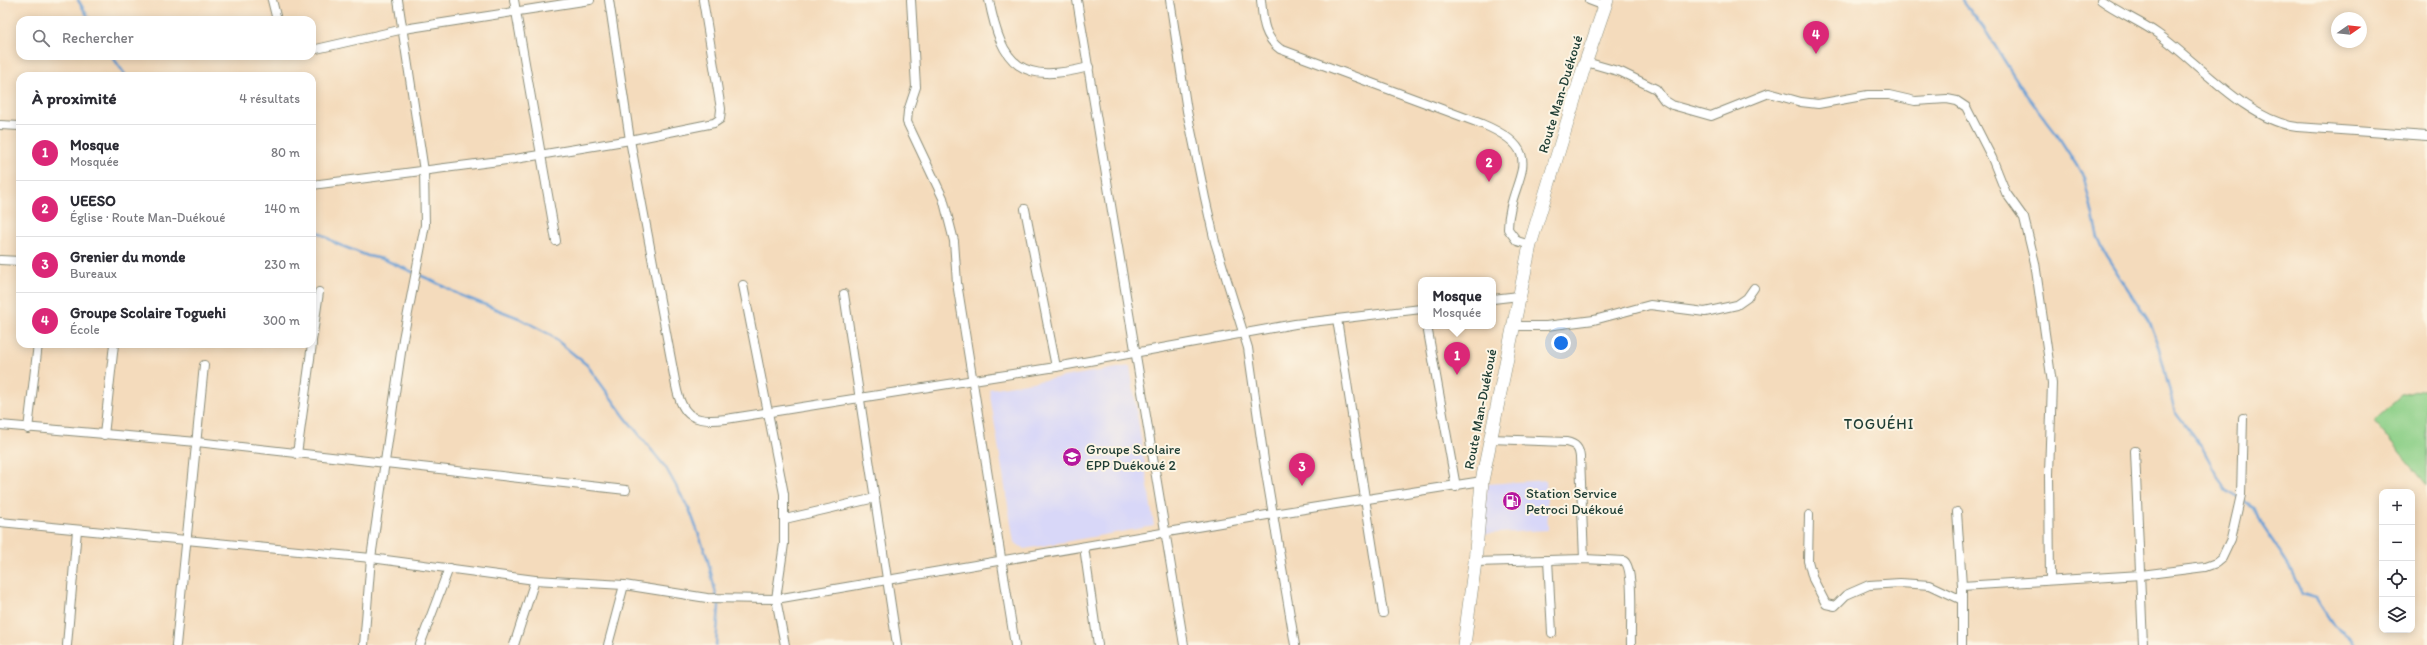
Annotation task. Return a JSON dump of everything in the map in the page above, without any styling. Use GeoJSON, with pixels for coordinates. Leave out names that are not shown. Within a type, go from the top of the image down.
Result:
{"type":"FeatureCollection","features":[{"type":"Feature","properties":{"kind":"main road","name":"Route Man-Duékoué"},"geometry":{"type":"LineString","coordinates":[[1464,645],[1475,562],[1482,481],[1530,245],[1586,62],[1606,3]]}},
{"type":"Feature","properties":{"kind":"street"},"geometry":{"type":"LineString","coordinates":[[272,0],[276,16]]}},
{"type":"Feature","properties":{"kind":"street"},"geometry":{"type":"LineString","coordinates":[[364,645],[371,558],[384,464],[403,339],[426,225],[424,172],[404,29],[398,0]]}},
{"type":"Feature","properties":{"kind":"street"},"geometry":{"type":"LineString","coordinates":[[514,0],[556,241]]}},
{"type":"Feature","properties":{"kind":"street"},"geometry":{"type":"LineString","coordinates":[[316,49],[404,29],[590,0]]}},
{"type":"Feature","properties":{"kind":"street"},"geometry":{"type":"LineString","coordinates":[[609,0],[630,140],[681,406],[692,417],[709,420],[766,412],[1056,367],[1245,332],[1418,309]]}},
{"type":"Feature","properties":{"kind":"street"},"geometry":{"type":"LineString","coordinates":[[316,185],[424,172],[630,140],[703,126],[720,119],[721,109],[703,0]]}},
{"type":"Feature","properties":{"kind":"street"},"geometry":{"type":"LineString","coordinates":[[911,0],[916,87],[908,111],[907,122],[941,193],[950,220],[954,241],[957,283],[974,380],[1015,645]]}},
{"type":"Feature","properties":{"kind":"street"},"geometry":{"type":"LineString","coordinates":[[989,0],[998,38],[1010,58],[1022,67],[1036,72],[1056,73],[1089,67]]}},
{"type":"Feature","properties":{"kind":"street"},"geometry":{"type":"LineString","coordinates":[[1078,0],[1184,645]]}},
{"type":"Feature","properties":{"kind":"street"},"geometry":{"type":"LineString","coordinates":[[1170,0],[1187,111],[1205,198],[1215,242],[1245,332],[1295,645]]}},
{"type":"Feature","properties":{"kind":"street"},"geometry":{"type":"LineString","coordinates":[[1261,0],[1266,35],[1271,42],[1280,48],[1482,124],[1503,133],[1514,143],[1523,161],[1522,174],[1508,229],[1517,241],[1530,245]]}},
{"type":"Feature","properties":{"kind":"street"},"geometry":{"type":"LineString","coordinates":[[1589,0],[1606,3]]}},
{"type":"Feature","properties":{"kind":"street"},"geometry":{"type":"LineString","coordinates":[[2101,0],[2118,12],[2159,35],[2232,95],[2277,120],[2297,127],[2427,136]]}},
{"type":"Feature","properties":{"kind":"street"},"geometry":{"type":"LineString","coordinates":[[1586,62],[1621,72],[1656,89],[1664,100],[1672,105],[1711,116],[1769,93],[1801,102],[1818,104],[1868,95],[1889,95],[1915,101],[1947,99],[1957,101],[1966,107],[1992,158],[2006,193],[2024,218],[2035,263],[2052,383],[2049,474],[2050,580]]}},
{"type":"Feature","properties":{"kind":"street"},"geometry":{"type":"LineString","coordinates":[[0,125],[16,126]]}},
{"type":"Feature","properties":{"kind":"street"},"geometry":{"type":"LineString","coordinates":[[1025,209],[1056,367]]}},
{"type":"Feature","properties":{"kind":"street"},"geometry":{"type":"LineString","coordinates":[[0,260],[16,262]]}},
{"type":"Feature","properties":{"kind":"street"},"geometry":{"type":"LineString","coordinates":[[743,285],[755,338],[766,412],[784,494],[784,544],[776,599],[785,645]]}},
{"type":"Feature","properties":{"kind":"street"},"geometry":{"type":"LineString","coordinates":[[1513,326],[1546,326],[1594,320],[1650,305],[1705,312],[1737,305],[1747,298],[1754,288]]}},
{"type":"Feature","properties":{"kind":"street"},"geometry":{"type":"LineString","coordinates":[[316,313],[319,292]]}},
{"type":"Feature","properties":{"kind":"street"},"geometry":{"type":"LineString","coordinates":[[844,294],[897,645]]}},
{"type":"Feature","properties":{"kind":"street"},"geometry":{"type":"LineString","coordinates":[[1496,299],[1519,296]]}},
{"type":"Feature","properties":{"kind":"street"},"geometry":{"type":"LineString","coordinates":[[1337,319],[1382,613]]}},
{"type":"Feature","properties":{"kind":"street"},"geometry":{"type":"LineString","coordinates":[[1428,329],[1456,487]]}},
{"type":"Feature","properties":{"kind":"street"},"geometry":{"type":"LineString","coordinates":[[28,429],[38,348]]}},
{"type":"Feature","properties":{"kind":"street"},"geometry":{"type":"LineString","coordinates":[[104,435],[114,348]]}},
{"type":"Feature","properties":{"kind":"street"},"geometry":{"type":"LineString","coordinates":[[297,454],[311,348]]}},
{"type":"Feature","properties":{"kind":"street"},"geometry":{"type":"LineString","coordinates":[[176,645],[204,365]]}},
{"type":"Feature","properties":{"kind":"street"},"geometry":{"type":"LineString","coordinates":[[1962,586],[2141,575],[2205,567],[2222,558],[2233,532],[2241,495],[2243,418]]}},
{"type":"Feature","properties":{"kind":"street"},"geometry":{"type":"LineString","coordinates":[[0,425],[28,429],[197,442],[626,490]]}},
{"type":"Feature","properties":{"kind":"street"},"geometry":{"type":"LineString","coordinates":[[1490,440],[1566,442],[1571,443],[1578,448],[1580,457],[1584,559]]}},
{"type":"Feature","properties":{"kind":"street"},"geometry":{"type":"LineString","coordinates":[[2135,451],[2143,645]]}},
{"type":"Feature","properties":{"kind":"street"},"geometry":{"type":"LineString","coordinates":[[0,522],[371,558],[535,580],[624,585],[707,598],[776,599],[1002,562],[1273,514],[1456,487],[1482,481]]}},
{"type":"Feature","properties":{"kind":"street"},"geometry":{"type":"LineString","coordinates":[[785,519],[875,498]]}},
{"type":"Feature","properties":{"kind":"street"},"geometry":{"type":"LineString","coordinates":[[1957,512],[1962,586],[1962,645]]}},
{"type":"Feature","properties":{"kind":"street"},"geometry":{"type":"LineString","coordinates":[[1809,516],[1808,561],[1813,579],[1826,604],[1835,606],[1846,595],[1868,585],[1900,583],[1930,585],[1962,600]]}},
{"type":"Feature","properties":{"kind":"street"},"geometry":{"type":"LineString","coordinates":[[67,645],[77,530]]}},
{"type":"Feature","properties":{"kind":"street"},"geometry":{"type":"LineString","coordinates":[[1084,547],[1098,645]]}},
{"type":"Feature","properties":{"kind":"street"},"geometry":{"type":"LineString","coordinates":[[1475,562],[1584,559],[1620,560],[1629,566],[1631,645]]}},
{"type":"Feature","properties":{"kind":"street"},"geometry":{"type":"LineString","coordinates":[[1548,560],[1552,633]]}},
{"type":"Feature","properties":{"kind":"street"},"geometry":{"type":"LineString","coordinates":[[420,645],[449,568]]}},
{"type":"Feature","properties":{"kind":"street"},"geometry":{"type":"LineString","coordinates":[[514,645],[535,580]]}},
{"type":"Feature","properties":{"kind":"street"},"geometry":{"type":"LineString","coordinates":[[608,645],[624,585]]}},
{"type":"Feature","properties":{"kind":"shaded area","name":"Groupe Scolaire EPP Duékoué 2"},"geometry":{"type":"Polygon","coordinates":[[[1130,366],[1154,526],[1024,549],[1014,542],[989,389],[1130,366]]]}},
{"type":"Feature","properties":{"kind":"shaded area"},"geometry":{"type":"Polygon","coordinates":[[[1546,480],[1548,530],[1480,534],[1488,484],[1546,480]]]}},
{"type":"Feature","properties":{"kind":"green space"},"geometry":{"type":"Polygon","coordinates":[[[2427,388],[2427,485],[2374,421],[2402,395],[2427,388]]]}},
{"type":"Feature","properties":{"kind":"waterway"},"geometry":{"type":"LineString","coordinates":[[78,0],[88,16]]}},
{"type":"Feature","properties":{"kind":"waterway"},"geometry":{"type":"LineString","coordinates":[[1962,0],[1983,27],[2025,93],[2058,136],[2084,177],[2098,238],[2105,254],[2148,320],[2159,348],[2175,412],[2203,449],[2225,490],[2254,507],[2260,522],[2288,564],[2302,594],[2316,598],[2334,626],[2348,636],[2356,645]]}},
{"type":"Feature","properties":{"kind":"waterway"},"geometry":{"type":"LineString","coordinates":[[115,60],[123,72]]}},
{"type":"Feature","properties":{"kind":"waterway"},"geometry":{"type":"LineString","coordinates":[[316,231],[337,244],[368,256],[383,259],[431,280],[460,295],[519,318],[549,334],[587,365],[625,417],[666,468],[690,511],[707,557],[719,606],[716,645]]}},
{"type":"Feature","properties":{"kind":"place","name":"Groupe Scolaire Toguehi"},"geometry":{"type":"Point","coordinates":[1816,54]}},
{"type":"Feature","properties":{"kind":"place","name":"UEESO"},"geometry":{"type":"Point","coordinates":[1489,182]}},
{"type":"Feature","properties":{"kind":"place","name":"Mosque"},"geometry":{"type":"Point","coordinates":[1457,375]}},
{"type":"Feature","properties":{"kind":"place","name":"Groupe Scolaire EPP Duékoué 2"},"geometry":{"type":"Point","coordinates":[1072,457]}},
{"type":"Feature","properties":{"kind":"place","name":"Grenier du monde"},"geometry":{"type":"Point","coordinates":[1302,486]}},
{"type":"Feature","properties":{"kind":"place","name":"Station Service Petroci Duékoué"},"geometry":{"type":"Point","coordinates":[1512,501]}},
{"type":"Feature","properties":{"kind":"district","name":"TOGUÉHI"},"geometry":{"type":"Point","coordinates":[1879,424]}}]}
